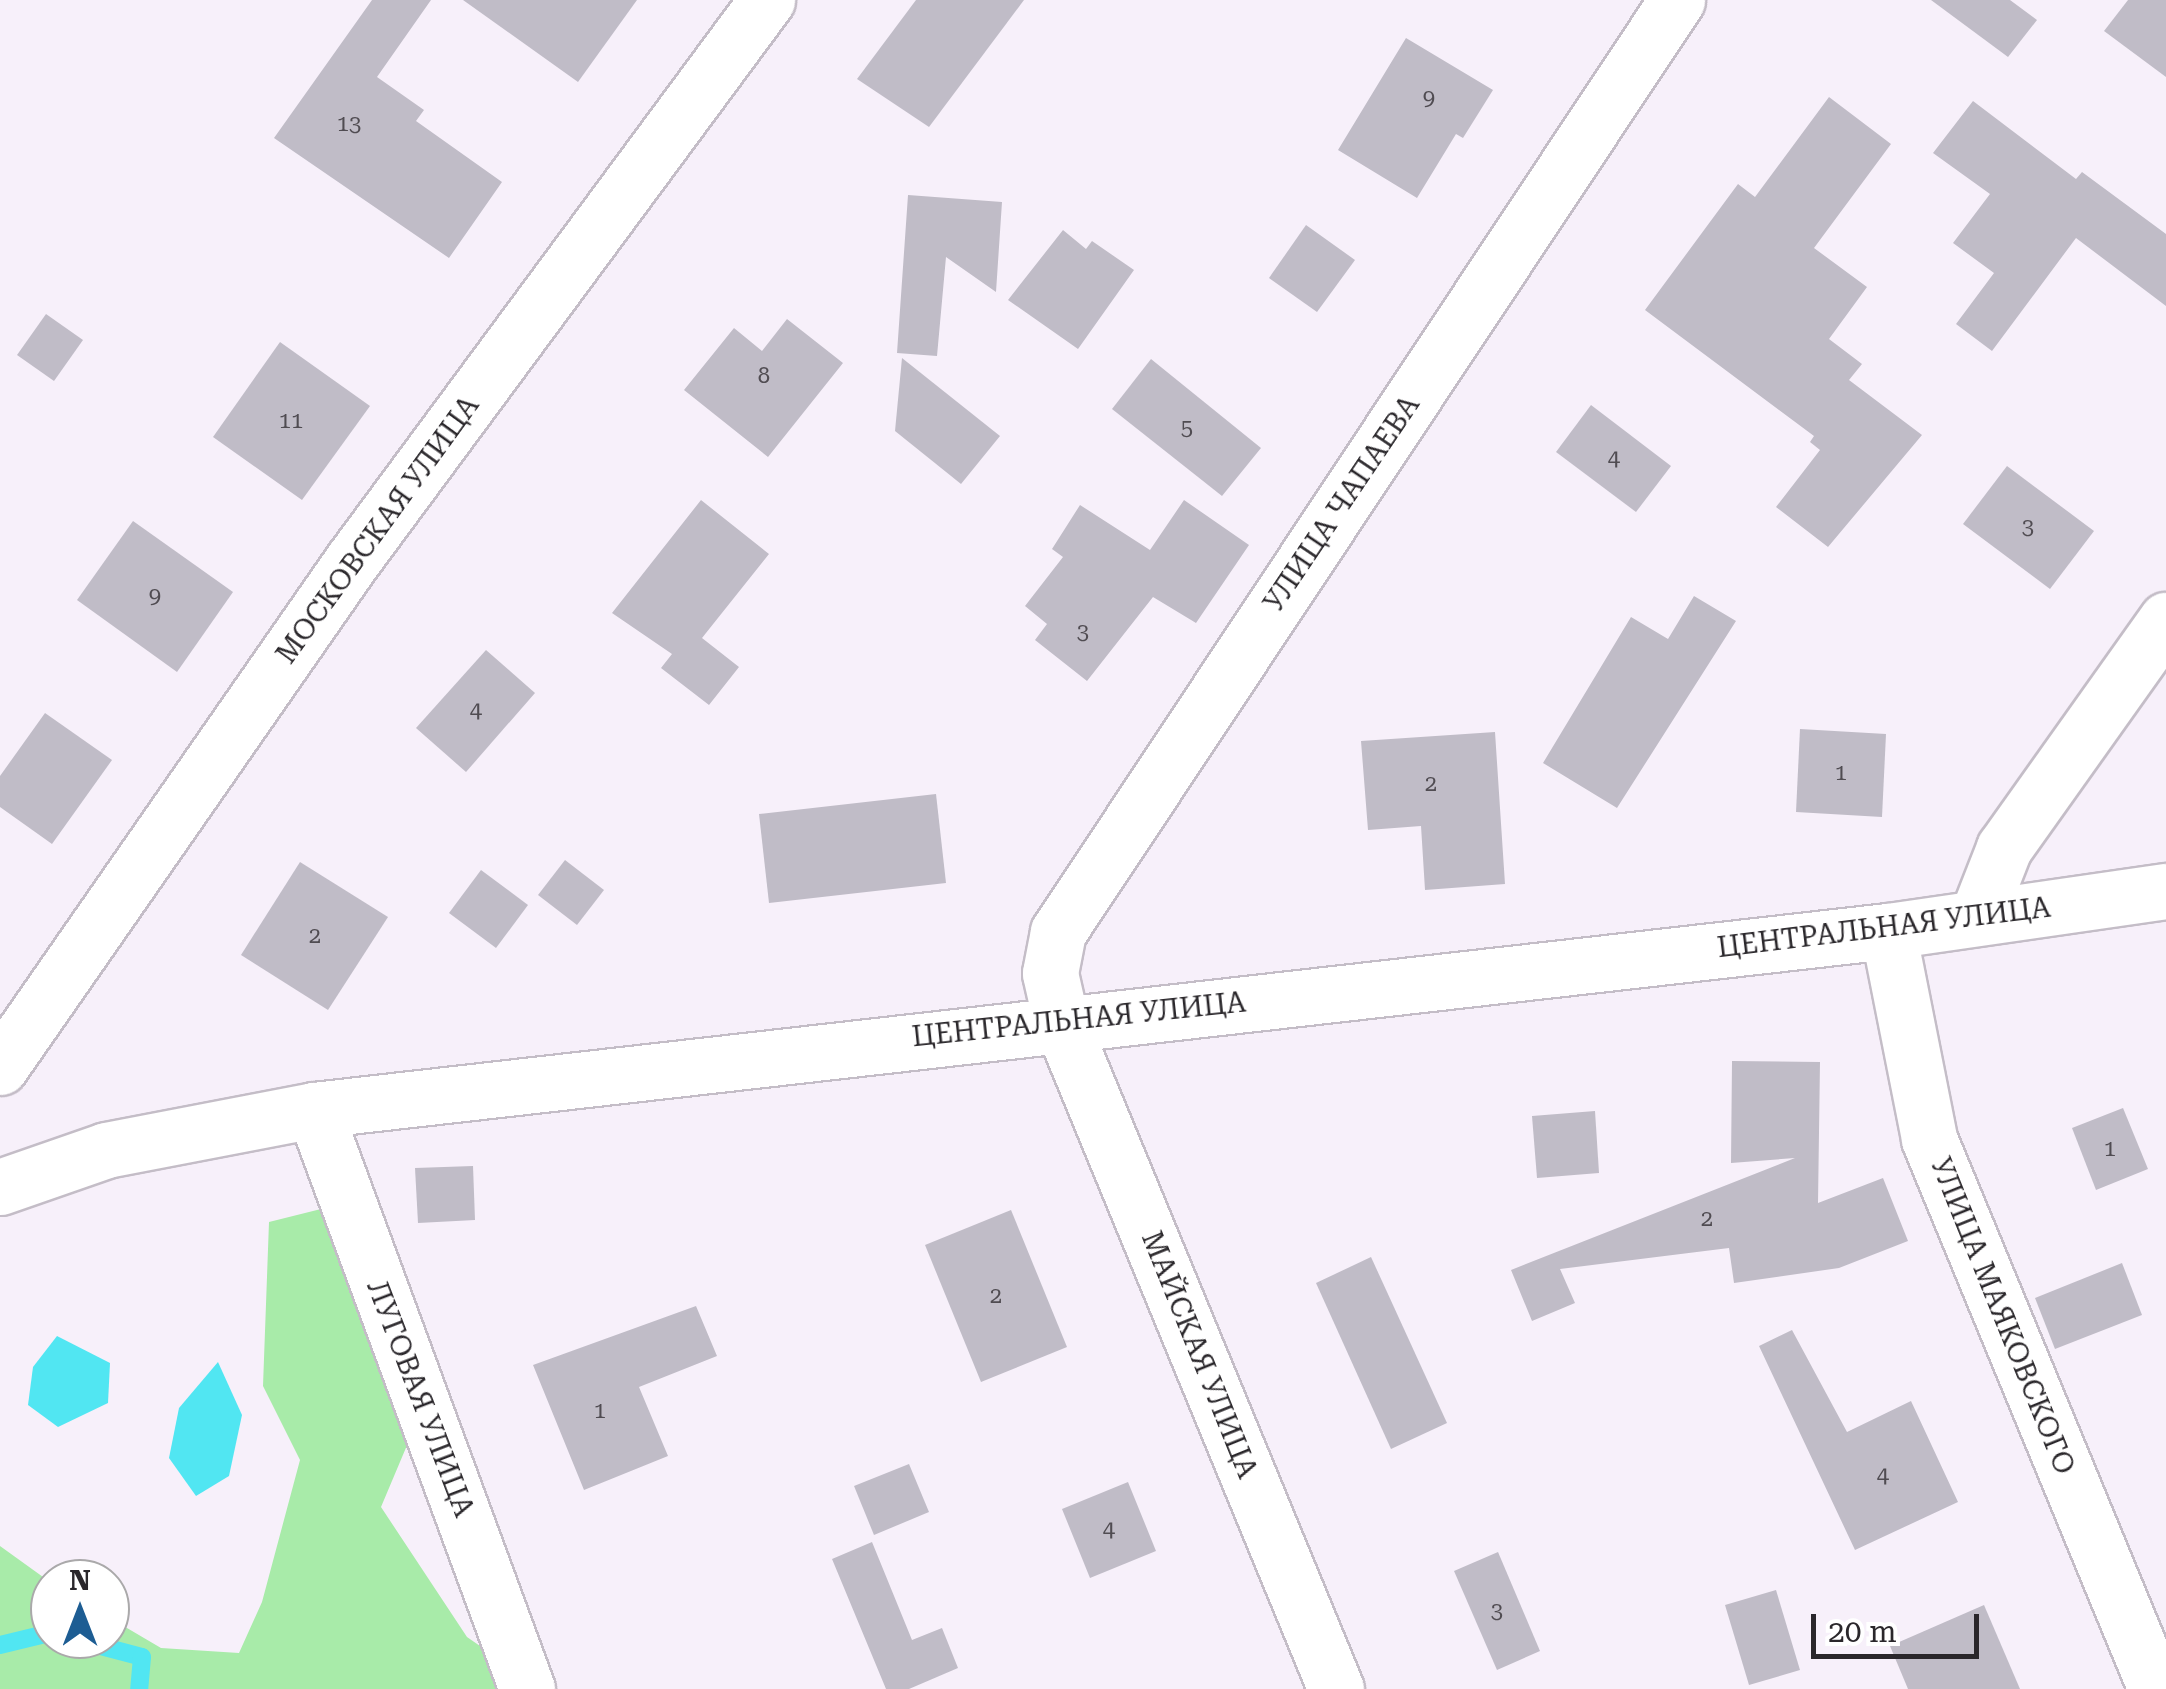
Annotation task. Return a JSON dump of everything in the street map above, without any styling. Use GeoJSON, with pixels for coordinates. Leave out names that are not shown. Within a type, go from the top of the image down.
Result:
{"type":"FeatureCollection","features":[{"type":"Feature","properties":{"kind":"street","name":"МОСКОВСКАЯ УЛИЦА"},"geometry":{"type":"LineString","coordinates":[[0,1068],[352,560],[768,0]]}},
{"type":"Feature","properties":{"kind":"street","name":"УЛИЦА ЧАПАЕВА"},"geometry":{"type":"LineString","coordinates":[[1061,1022],[1050,972],[1058,932],[1677,0]]}},
{"type":"Feature","properties":{"kind":"street"},"geometry":{"type":"LineString","coordinates":[[1977,917],[2004,848],[2166,620]]}},
{"type":"Feature","properties":{"kind":"street","name":"ЦЕНТРАЛЬНАЯ УЛИЦА"},"geometry":{"type":"LineString","coordinates":[[0,1187],[144,1140],[314,1110],[1888,930],[2166,891]]}},
{"type":"Feature","properties":{"kind":"street","name":"УЛИЦА МАЯКОВСКОГО"},"geometry":{"type":"LineString","coordinates":[[1888,930],[1928,1140],[2156,1689]]}},
{"type":"Feature","properties":{"kind":"street","name":"МАЙСКАЯ УЛИЦА"},"geometry":{"type":"LineString","coordinates":[[1061,1022],[1336,1689]]}},
{"type":"Feature","properties":{"kind":"street","name":"ЛУГОВАЯ УЛИЦА"},"geometry":{"type":"LineString","coordinates":[[314,1110],[526,1689]]}},
{"type":"Feature","properties":{"kind":"green space"},"geometry":{"type":"Polygon","coordinates":[[[373,1196],[432,1386],[381,1507],[467,1637],[542,1689],[0,1689],[0,1546],[30,1568],[30,1659],[130,1659],[130,1630],[161,1648],[239,1653],[262,1602],[300,1460],[263,1386],[269,1222],[373,1196]]]}},
{"type":"Feature","properties":{"kind":"water"},"geometry":{"type":"Polygon","coordinates":[[[57,1336],[110,1363],[108,1403],[58,1427],[28,1405],[33,1367],[57,1336]]]}},
{"type":"Feature","properties":{"kind":"water"},"geometry":{"type":"Polygon","coordinates":[[[218,1362],[242,1415],[229,1476],[196,1496],[169,1458],[179,1408],[218,1362]]]}},
{"type":"Feature","properties":{"kind":"building"},"geometry":{"type":"Polygon","coordinates":[[[372,0],[431,0],[377,77],[424,110],[416,121],[502,182],[449,258],[274,138],[372,0]]]}},
{"type":"Feature","properties":{"kind":"building"},"geometry":{"type":"Polygon","coordinates":[[[463,0],[637,0],[578,82],[463,0]]]}},
{"type":"Feature","properties":{"kind":"building"},"geometry":{"type":"Polygon","coordinates":[[[916,0],[1024,0],[929,127],[857,79],[916,0]]]}},
{"type":"Feature","properties":{"kind":"building"},"geometry":{"type":"Polygon","coordinates":[[[1931,0],[2010,0],[2037,20],[2008,57],[1931,0]]]}},
{"type":"Feature","properties":{"kind":"building"},"geometry":{"type":"Polygon","coordinates":[[[2128,0],[2166,0],[2166,77],[2104,31],[2128,0]]]}},
{"type":"Feature","properties":{"kind":"building"},"geometry":{"type":"Polygon","coordinates":[[[1406,38],[1493,90],[1463,138],[1456,134],[1417,198],[1338,150],[1406,38]]]}},
{"type":"Feature","properties":{"kind":"building"},"geometry":{"type":"Polygon","coordinates":[[[1829,97],[1891,144],[1814,248],[1867,287],[1829,339],[1862,364],[1849,380],[1922,435],[1828,547],[1776,507],[1820,450],[1810,442],[1814,436],[1645,310],[1738,184],[1755,197],[1829,97]]]}},
{"type":"Feature","properties":{"kind":"building"},"geometry":{"type":"Polygon","coordinates":[[[1973,101],[2076,179],[2082,172],[2166,234],[2166,306],[2076,238],[1992,351],[1956,324],[1994,273],[1953,243],[1990,194],[1933,153],[1973,101]]]}},
{"type":"Feature","properties":{"kind":"building"},"geometry":{"type":"Polygon","coordinates":[[[908,195],[1002,202],[996,292],[946,257],[937,356],[897,353],[908,195]]]}},
{"type":"Feature","properties":{"kind":"building"},"geometry":{"type":"Polygon","coordinates":[[[1306,225],[1355,260],[1317,312],[1269,278],[1306,225]]]}},
{"type":"Feature","properties":{"kind":"building"},"geometry":{"type":"Polygon","coordinates":[[[1063,230],[1086,249],[1092,241],[1134,270],[1078,349],[1008,300],[1063,230]]]}},
{"type":"Feature","properties":{"kind":"building"},"geometry":{"type":"Polygon","coordinates":[[[46,314],[83,340],[54,381],[17,355],[46,314]]]}},
{"type":"Feature","properties":{"kind":"building"},"geometry":{"type":"Polygon","coordinates":[[[787,319],[843,363],[768,457],[684,390],[734,328],[762,351],[787,319]]]}},
{"type":"Feature","properties":{"kind":"building"},"geometry":{"type":"Polygon","coordinates":[[[280,342],[370,406],[302,500],[213,437],[280,342]]]}},
{"type":"Feature","properties":{"kind":"building"},"geometry":{"type":"Polygon","coordinates":[[[902,358],[1000,436],[961,484],[895,431],[902,358]]]}},
{"type":"Feature","properties":{"kind":"building"},"geometry":{"type":"Polygon","coordinates":[[[1151,359],[1261,448],[1222,496],[1112,409],[1151,359]]]}},
{"type":"Feature","properties":{"kind":"building"},"geometry":{"type":"Polygon","coordinates":[[[1591,405],[1671,466],[1636,512],[1556,452],[1591,405]]]}},
{"type":"Feature","properties":{"kind":"building"},"geometry":{"type":"Polygon","coordinates":[[[2007,466],[2094,531],[2050,589],[1963,524],[2007,466]]]}},
{"type":"Feature","properties":{"kind":"building"},"geometry":{"type":"Polygon","coordinates":[[[701,500],[769,554],[702,638],[739,667],[709,705],[661,668],[672,654],[612,613],[701,500]]]}},
{"type":"Feature","properties":{"kind":"building"},"geometry":{"type":"Polygon","coordinates":[[[1184,500],[1249,545],[1196,623],[1153,597],[1087,681],[1035,640],[1047,624],[1025,606],[1063,557],[1052,549],[1080,505],[1150,550],[1184,500]]]}},
{"type":"Feature","properties":{"kind":"building"},"geometry":{"type":"Polygon","coordinates":[[[133,521],[233,592],[177,672],[77,600],[133,521]]]}},
{"type":"Feature","properties":{"kind":"building"},"geometry":{"type":"Polygon","coordinates":[[[1694,596],[1736,621],[1617,808],[1543,763],[1631,617],[1668,639],[1694,596]]]}},
{"type":"Feature","properties":{"kind":"building"},"geometry":{"type":"Polygon","coordinates":[[[486,650],[535,693],[466,772],[416,728],[486,650]]]}},
{"type":"Feature","properties":{"kind":"building"},"geometry":{"type":"Polygon","coordinates":[[[45,713],[112,760],[52,844],[0,807],[0,776],[45,713]]]}},
{"type":"Feature","properties":{"kind":"building"},"geometry":{"type":"Polygon","coordinates":[[[1800,729],[1886,734],[1882,817],[1796,812],[1800,729]]]}},
{"type":"Feature","properties":{"kind":"building"},"geometry":{"type":"Polygon","coordinates":[[[1495,732],[1505,884],[1425,890],[1421,826],[1368,830],[1361,741],[1495,732]]]}},
{"type":"Feature","properties":{"kind":"building"},"geometry":{"type":"Polygon","coordinates":[[[936,794],[946,883],[769,903],[759,814],[936,794]]]}},
{"type":"Feature","properties":{"kind":"building"},"geometry":{"type":"Polygon","coordinates":[[[565,860],[604,890],[577,925],[538,895],[565,860]]]}},
{"type":"Feature","properties":{"kind":"building"},"geometry":{"type":"Polygon","coordinates":[[[300,862],[388,917],[328,1010],[241,955],[300,862]]]}},
{"type":"Feature","properties":{"kind":"building"},"geometry":{"type":"Polygon","coordinates":[[[481,870],[528,905],[496,948],[449,913],[481,870]]]}},
{"type":"Feature","properties":{"kind":"building"},"geometry":{"type":"Polygon","coordinates":[[[1732,1061],[1820,1062],[1818,1203],[1883,1178],[1908,1241],[1839,1268],[1734,1283],[1729,1248],[1560,1269],[1575,1303],[1532,1321],[1511,1270],[1795,1158],[1731,1163],[1732,1061]]]}},
{"type":"Feature","properties":{"kind":"building"},"geometry":{"type":"Polygon","coordinates":[[[2123,1108],[2148,1169],[2096,1190],[2072,1128],[2123,1108]]]}},
{"type":"Feature","properties":{"kind":"building"},"geometry":{"type":"Polygon","coordinates":[[[1595,1111],[1599,1173],[1537,1178],[1532,1116],[1595,1111]]]}},
{"type":"Feature","properties":{"kind":"building"},"geometry":{"type":"Polygon","coordinates":[[[473,1166],[475,1220],[418,1223],[415,1168],[473,1166]]]}},
{"type":"Feature","properties":{"kind":"building"},"geometry":{"type":"Polygon","coordinates":[[[1011,1210],[1067,1347],[981,1382],[925,1245],[1011,1210]]]}},
{"type":"Feature","properties":{"kind":"building"},"geometry":{"type":"Polygon","coordinates":[[[1371,1257],[1447,1423],[1391,1449],[1316,1283],[1371,1257]]]}},
{"type":"Feature","properties":{"kind":"building"},"geometry":{"type":"Polygon","coordinates":[[[2122,1263],[2142,1315],[2055,1349],[2035,1298],[2122,1263]]]}},
{"type":"Feature","properties":{"kind":"building"},"geometry":{"type":"Polygon","coordinates":[[[696,1306],[717,1356],[639,1387],[668,1456],[584,1490],[533,1365],[696,1306]]]}},
{"type":"Feature","properties":{"kind":"building"},"geometry":{"type":"Polygon","coordinates":[[[1792,1330],[1847,1432],[1911,1401],[1958,1502],[1855,1550],[1759,1346],[1792,1330]]]}},
{"type":"Feature","properties":{"kind":"building"},"geometry":{"type":"Polygon","coordinates":[[[909,1464],[929,1512],[874,1535],[854,1486],[909,1464]]]}},
{"type":"Feature","properties":{"kind":"building"},"geometry":{"type":"Polygon","coordinates":[[[1128,1482],[1156,1551],[1090,1578],[1062,1509],[1128,1482]]]}},
{"type":"Feature","properties":{"kind":"building"},"geometry":{"type":"Polygon","coordinates":[[[872,1542],[912,1640],[942,1628],[958,1668],[909,1689],[886,1689],[832,1559],[872,1542]]]}},
{"type":"Feature","properties":{"kind":"building"},"geometry":{"type":"Polygon","coordinates":[[[1498,1552],[1540,1651],[1497,1670],[1454,1571],[1498,1552]]]}},
{"type":"Feature","properties":{"kind":"building"},"geometry":{"type":"Polygon","coordinates":[[[1776,1590],[1800,1670],[1749,1685],[1725,1605],[1776,1590]]]}},
{"type":"Feature","properties":{"kind":"building"},"geometry":{"type":"Polygon","coordinates":[[[1984,1605],[2020,1689],[1908,1689],[1890,1646],[1984,1605]]]}},
{"type":"Feature","properties":{"kind":"waterway"},"geometry":{"type":"LineString","coordinates":[[0,1645],[30,1638]]}},
{"type":"Feature","properties":{"kind":"waterway"},"geometry":{"type":"LineString","coordinates":[[130,1654],[142,1657],[139,1689]]}}]}
